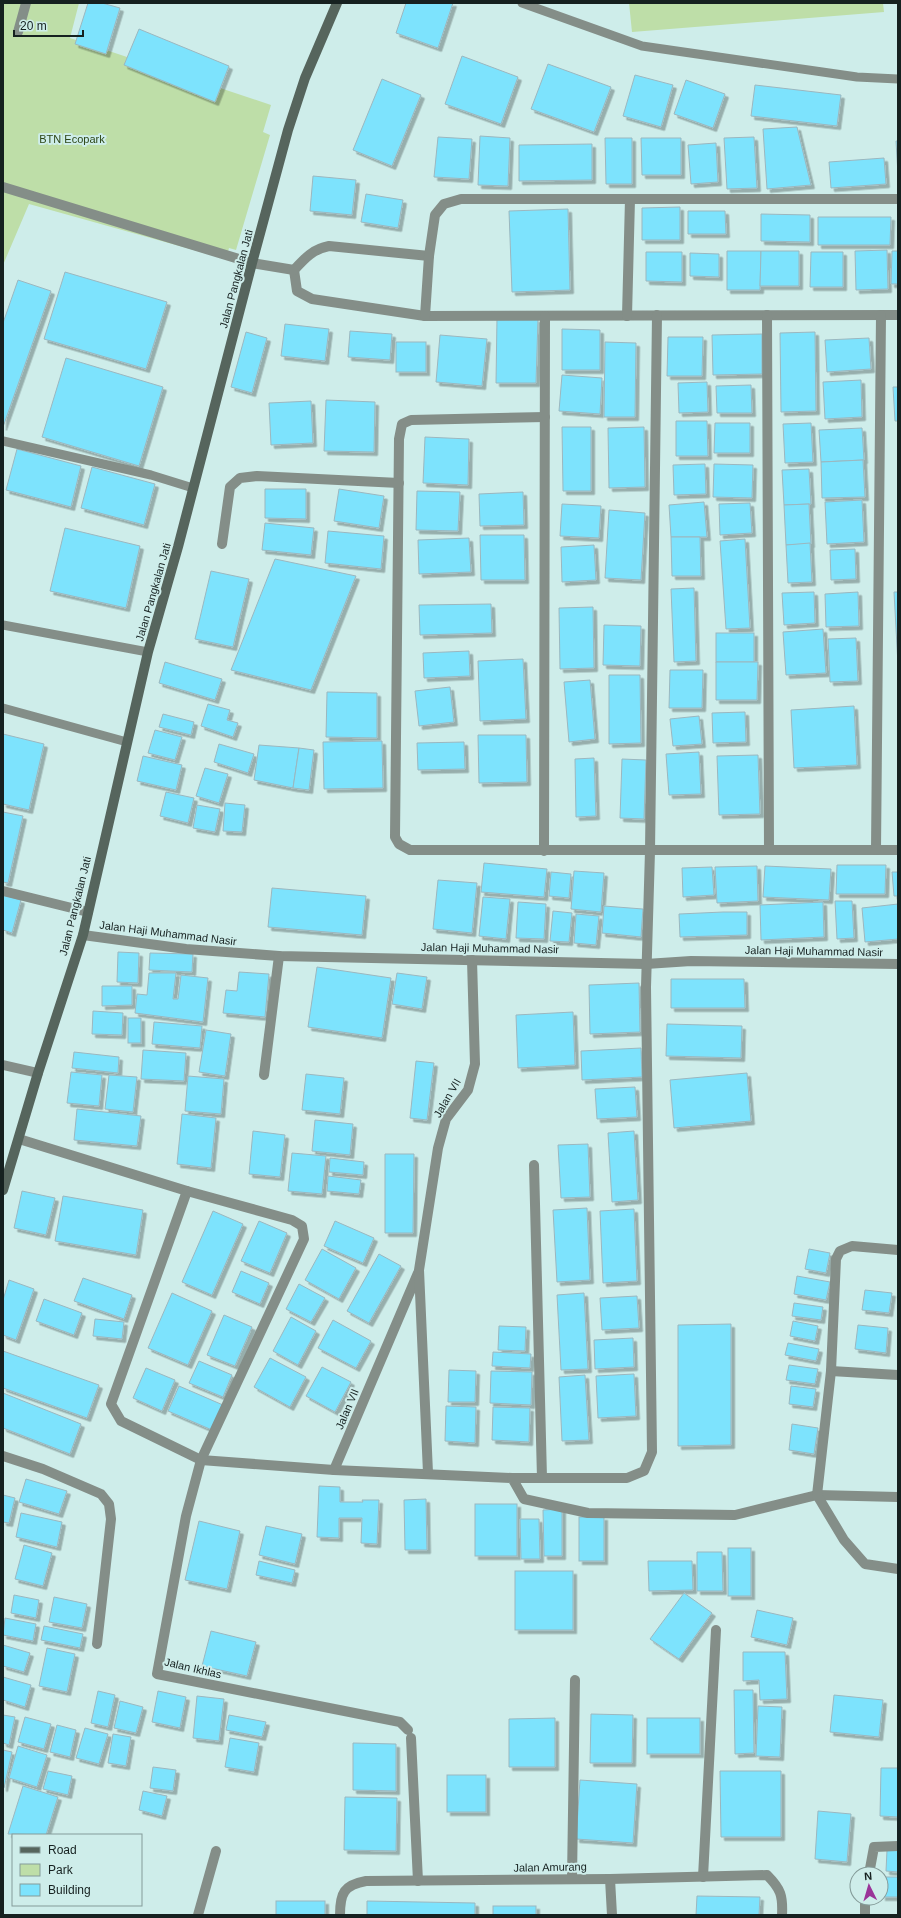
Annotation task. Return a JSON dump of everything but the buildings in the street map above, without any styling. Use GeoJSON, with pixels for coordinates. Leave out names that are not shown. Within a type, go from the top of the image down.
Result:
{"type":"FeatureCollection","features":[{"type":"Feature","properties":{"kind":"main road","name":"Jalan Pangkalan Jati"},"geometry":{"type":"LineString","coordinates":[[3,1190],[38,1073],[83,934],[148,652],[252,263],[305,78],[334,4]]}},
{"type":"Feature","properties":{"kind":"street"},"geometry":{"type":"LineString","coordinates":[[18,32],[26,3]]}},
{"type":"Feature","properties":{"kind":"street"},"geometry":{"type":"LineString","coordinates":[[3,187],[252,263],[294,270]]}},
{"type":"Feature","properties":{"kind":"street"},"geometry":{"type":"LineString","coordinates":[[425,316],[429,256],[435,215],[444,204],[461,199],[898,199]]}},
{"type":"Feature","properties":{"kind":"street"},"geometry":{"type":"LineString","coordinates":[[627,316],[630,199]]}},
{"type":"Feature","properties":{"kind":"street"},"geometry":{"type":"LineString","coordinates":[[294,270],[308,255],[318,248],[329,246],[429,256]]}},
{"type":"Feature","properties":{"kind":"street"},"geometry":{"type":"LineString","coordinates":[[294,270],[297,291],[312,299],[425,316],[898,315]]}},
{"type":"Feature","properties":{"kind":"street"},"geometry":{"type":"LineString","coordinates":[[187,1191],[111,1404],[121,1421],[201,1460],[334,1470],[428,1473],[512,1478],[627,1478],[644,1471],[652,1452],[646,964],[650,851],[657,315]]}},
{"type":"Feature","properties":{"kind":"street"},"geometry":{"type":"LineString","coordinates":[[767,315],[769,850]]}},
{"type":"Feature","properties":{"kind":"street"},"geometry":{"type":"LineString","coordinates":[[876,850],[881,315]]}},
{"type":"Feature","properties":{"kind":"street"},"geometry":{"type":"LineString","coordinates":[[544,851],[545,316]]}},
{"type":"Feature","properties":{"kind":"street"},"geometry":{"type":"LineString","coordinates":[[545,416],[411,420],[402,424],[399,439],[395,837],[399,844],[410,850],[898,850]]}},
{"type":"Feature","properties":{"kind":"street"},"geometry":{"type":"LineString","coordinates":[[222,544],[230,487],[240,478],[257,476],[399,483]]}},
{"type":"Feature","properties":{"kind":"street"},"geometry":{"type":"LineString","coordinates":[[3,891],[88,912]]}},
{"type":"Feature","properties":{"kind":"street","name":"Jalan Haji Muhammad Nasir"},"geometry":{"type":"LineString","coordinates":[[83,934],[186,949],[279,956],[646,964],[691,961],[898,964]]}},
{"type":"Feature","properties":{"kind":"street"},"geometry":{"type":"LineString","coordinates":[[264,1075],[279,956]]}},
{"type":"Feature","properties":{"kind":"street","name":"Jalan VII"},"geometry":{"type":"LineString","coordinates":[[428,1473],[419,1270],[440,1141],[446,1119],[468,1090],[475,1064],[472,960]]}},
{"type":"Feature","properties":{"kind":"street"},"geometry":{"type":"LineString","coordinates":[[3,1065],[38,1073]]}},
{"type":"Feature","properties":{"kind":"street"},"geometry":{"type":"LineString","coordinates":[[19,1139],[187,1191],[292,1220],[302,1226],[304,1239],[201,1460]]}},
{"type":"Feature","properties":{"kind":"street"},"geometry":{"type":"LineString","coordinates":[[534,1165],[542,1478]]}},
{"type":"Feature","properties":{"kind":"street"},"geometry":{"type":"LineString","coordinates":[[898,1250],[852,1246],[840,1251],[836,1259],[831,1371],[817,1495],[844,1540],[865,1564],[898,1569]]}},
{"type":"Feature","properties":{"kind":"street","name":"Jalan VII"},"geometry":{"type":"LineString","coordinates":[[334,1470],[419,1270]]}},
{"type":"Feature","properties":{"kind":"street"},"geometry":{"type":"LineString","coordinates":[[831,1371],[898,1375]]}},
{"type":"Feature","properties":{"kind":"street"},"geometry":{"type":"LineString","coordinates":[[3,1456],[44,1469],[101,1494],[109,1504],[112,1519],[97,1644]]}},
{"type":"Feature","properties":{"kind":"street","name":"Jalan Ikhlas"},"geometry":{"type":"LineString","coordinates":[[201,1460],[186,1516],[157,1674],[400,1722],[410,1734],[418,1881]]}},
{"type":"Feature","properties":{"kind":"street"},"geometry":{"type":"LineString","coordinates":[[512,1478],[524,1499],[588,1513],[735,1515],[817,1495],[898,1497]]}},
{"type":"Feature","properties":{"kind":"street"},"geometry":{"type":"LineString","coordinates":[[703,1877],[716,1630]]}},
{"type":"Feature","properties":{"kind":"street"},"geometry":{"type":"LineString","coordinates":[[572,1879],[575,1680]]}},
{"type":"Feature","properties":{"kind":"street"},"geometry":{"type":"LineString","coordinates":[[870,1866],[874,1846],[898,1846]]}},
{"type":"Feature","properties":{"kind":"street"},"geometry":{"type":"LineString","coordinates":[[198,1915],[216,1851]]}},
{"type":"Feature","properties":{"kind":"street","name":"Jalan Amurang"},"geometry":{"type":"LineString","coordinates":[[340,1915],[340,1904],[344,1892],[352,1884],[366,1881],[610,1879],[767,1875],[779,1887],[782,1903],[782,1915]]}},
{"type":"Feature","properties":{"kind":"street"},"geometry":{"type":"LineString","coordinates":[[610,1879],[612,1915]]}},
{"type":"Feature","properties":{"kind":"lane"},"geometry":{"type":"LineString","coordinates":[[522,3],[642,46],[857,77],[898,79]]}},
{"type":"Feature","properties":{"kind":"lane"},"geometry":{"type":"LineString","coordinates":[[3,441],[150,475],[193,488]]}},
{"type":"Feature","properties":{"kind":"lane"},"geometry":{"type":"LineString","coordinates":[[3,625],[148,652]]}},
{"type":"Feature","properties":{"kind":"lane"},"geometry":{"type":"LineString","coordinates":[[3,708],[127,742]]}},
{"type":"Feature","properties":{"kind":"green space","name":"BTN Ecopark"},"geometry":{"type":"Polygon","coordinates":[[[3,3],[79,3],[70,38],[271,105],[263,132],[270,135],[236,250],[229,248],[226,259],[29,204],[3,265],[3,3]]]}},
{"type":"Feature","properties":{"kind":"green space"},"geometry":{"type":"Polygon","coordinates":[[[629,3],[883,3],[884,12],[632,32],[629,3]]]}}]}
